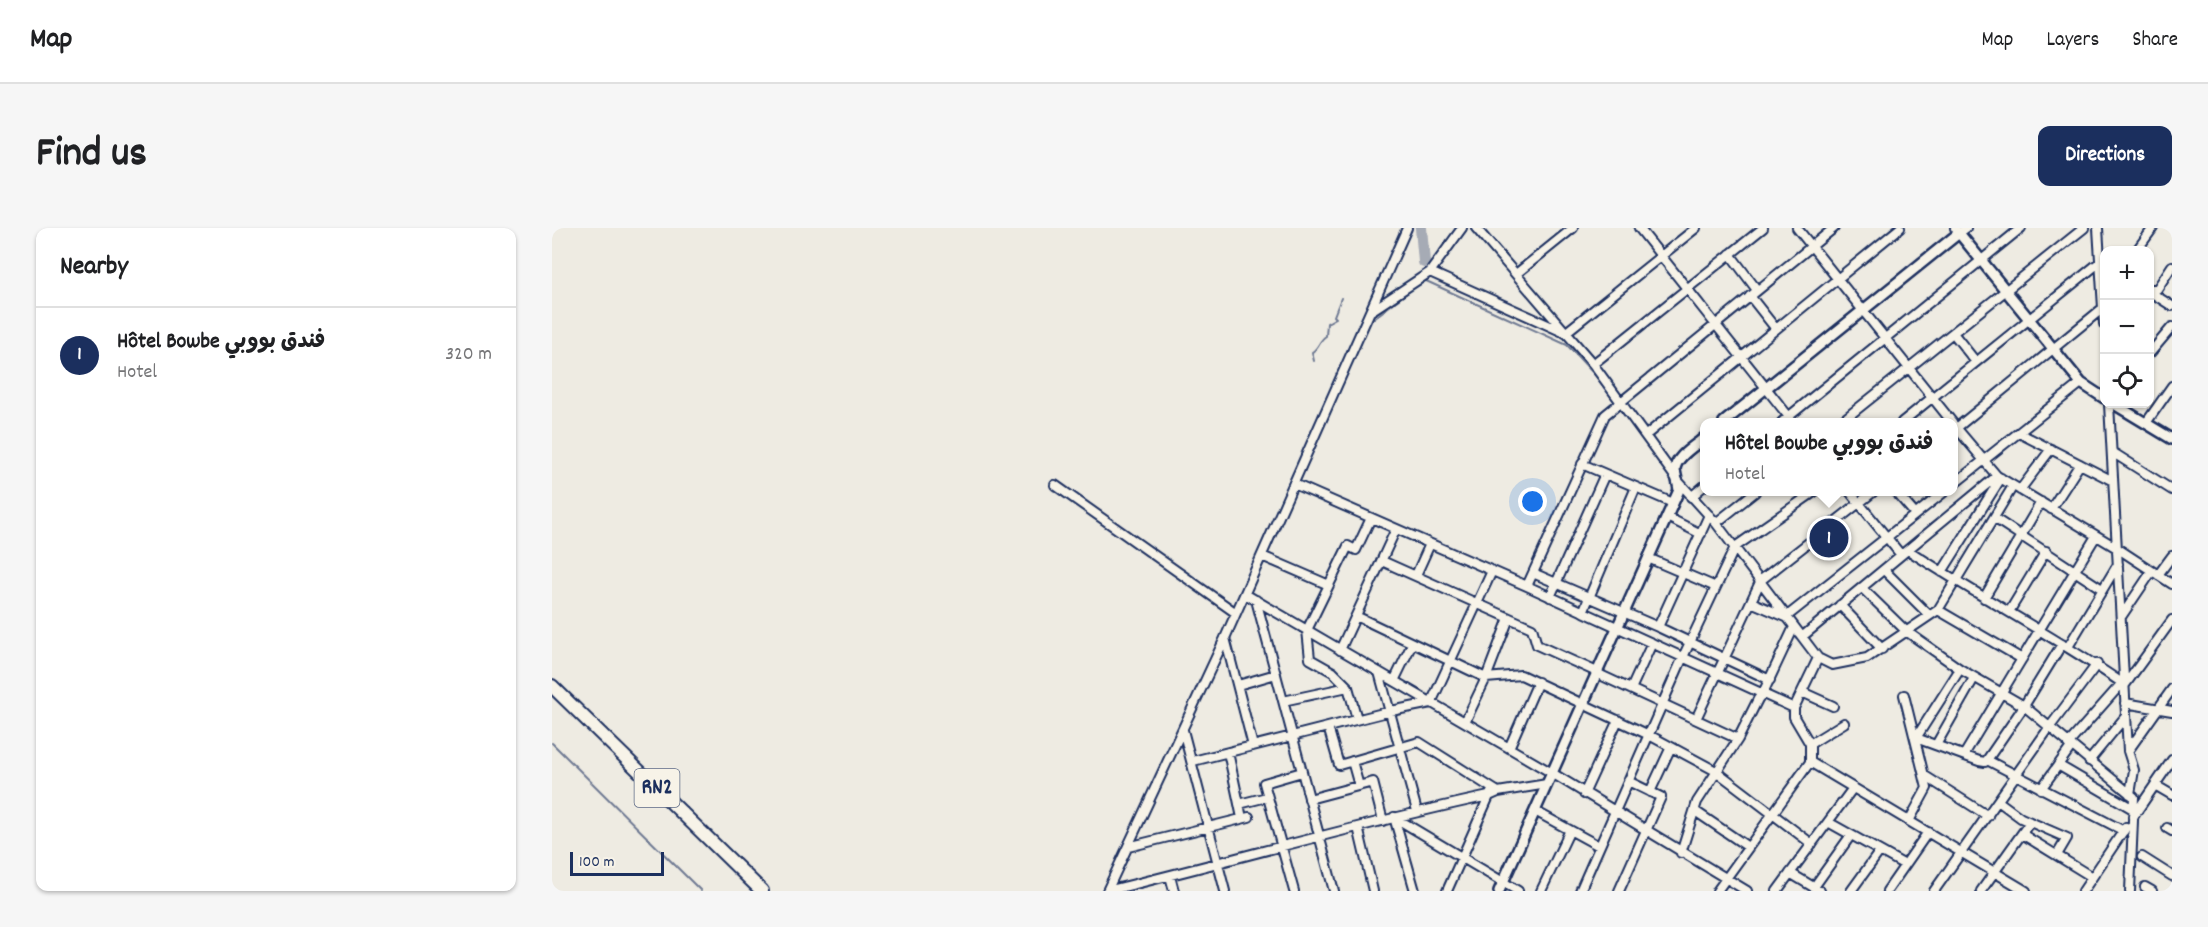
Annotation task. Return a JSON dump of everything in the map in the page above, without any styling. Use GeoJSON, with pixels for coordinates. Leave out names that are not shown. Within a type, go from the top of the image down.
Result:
{"type":"FeatureCollection","features":[{"type":"Feature","properties":{"kind":"highway","name":"RN2"},"geometry":{"type":"LineString","coordinates":[[552,686],[762,891]]}},
{"type":"Feature","properties":{"kind":"street"},"geometry":{"type":"LineString","coordinates":[[1107,891],[1226,638],[1407,228]]}},
{"type":"Feature","properties":{"kind":"street"},"geometry":{"type":"LineString","coordinates":[[1370,312],[1430,272],[1462,228]]}},
{"type":"Feature","properties":{"kind":"street"},"geometry":{"type":"LineString","coordinates":[[1476,228],[1593,364],[1678,481],[1735,547],[1818,658],[1832,665],[1867,658],[1938,610],[1994,518],[2016,488],[2051,450]]}},
{"type":"Feature","properties":{"kind":"street"},"geometry":{"type":"LineString","coordinates":[[1516,274],[1573,228]]}},
{"type":"Feature","properties":{"kind":"street"},"geometry":{"type":"LineString","coordinates":[[1639,228],[1767,388],[1786,418]]}},
{"type":"Feature","properties":{"kind":"street"},"geometry":{"type":"LineString","coordinates":[[1565,333],[1696,228]]}},
{"type":"Feature","properties":{"kind":"street"},"geometry":{"type":"LineString","coordinates":[[1593,364],[1763,228]]}},
{"type":"Feature","properties":{"kind":"street"},"geometry":{"type":"LineString","coordinates":[[1797,228],[1948,418]]}},
{"type":"Feature","properties":{"kind":"street"},"geometry":{"type":"LineString","coordinates":[[1527,586],[1605,415],[1834,228]]}},
{"type":"Feature","properties":{"kind":"street"},"geometry":{"type":"LineString","coordinates":[[1646,435],[1900,228]]}},
{"type":"Feature","properties":{"kind":"street"},"geometry":{"type":"LineString","coordinates":[[1792,418],[1884,339],[2021,228]]}},
{"type":"Feature","properties":{"kind":"street"},"geometry":{"type":"LineString","coordinates":[[1848,418],[2084,228]]}},
{"type":"Feature","properties":{"kind":"street"},"geometry":{"type":"LineString","coordinates":[[2100,248],[2098,232],[2105,228]]}},
{"type":"Feature","properties":{"kind":"street"},"geometry":{"type":"LineString","coordinates":[[2141,246],[2153,228]]}},
{"type":"Feature","properties":{"kind":"street"},"geometry":{"type":"LineString","coordinates":[[1730,418],[1960,230],[2081,383],[2100,395]]}},
{"type":"Feature","properties":{"kind":"street"},"geometry":{"type":"LineString","coordinates":[[1730,254],[1757,290]]}},
{"type":"Feature","properties":{"kind":"street"},"geometry":{"type":"LineString","coordinates":[[1908,418],[2029,318],[2100,265]]}},
{"type":"Feature","properties":{"kind":"street"},"geometry":{"type":"LineString","coordinates":[[2154,289],[2172,266]]}},
{"type":"Feature","properties":{"kind":"street"},"geometry":{"type":"LineString","coordinates":[[1430,272],[1565,333]]}},
{"type":"Feature","properties":{"kind":"street"},"geometry":{"type":"LineString","coordinates":[[2154,294],[2172,306]]}},
{"type":"Feature","properties":{"kind":"street"},"geometry":{"type":"LineString","coordinates":[[1750,296],[1776,329]]}},
{"type":"Feature","properties":{"kind":"street"},"geometry":{"type":"LineString","coordinates":[[1958,423],[2100,310]]}},
{"type":"Feature","properties":{"kind":"street"},"geometry":{"type":"LineString","coordinates":[[2154,348],[2172,327]]}},
{"type":"Feature","properties":{"kind":"street"},"geometry":{"type":"LineString","coordinates":[[1953,333],[1976,362]]}},
{"type":"Feature","properties":{"kind":"street"},"geometry":{"type":"LineString","coordinates":[[1958,480],[2081,383]]}},
{"type":"Feature","properties":{"kind":"street"},"geometry":{"type":"LineString","coordinates":[[2146,423],[2171,391]]}},
{"type":"Feature","properties":{"kind":"street"},"geometry":{"type":"LineString","coordinates":[[2109,408],[2128,751],[2134,770],[2130,794]]}},
{"type":"Feature","properties":{"kind":"street"},"geometry":{"type":"LineString","coordinates":[[2121,408],[2172,439]]}},
{"type":"Feature","properties":{"kind":"street"},"geometry":{"type":"LineString","coordinates":[[1958,431],[1999,477],[2172,584]]}},
{"type":"Feature","properties":{"kind":"street"},"geometry":{"type":"LineString","coordinates":[[2019,433],[2113,482]]}},
{"type":"Feature","properties":{"kind":"street"},"geometry":{"type":"LineString","coordinates":[[1501,886],[1679,490],[1675,472],[1676,465],[1682,456],[1700,441]]}},
{"type":"Feature","properties":{"kind":"street"},"geometry":{"type":"LineString","coordinates":[[2112,452],[2172,490]]}},
{"type":"Feature","properties":{"kind":"street"},"geometry":{"type":"LineString","coordinates":[[1582,464],[1673,503]]}},
{"type":"Feature","properties":{"kind":"street"},"geometry":{"type":"LineString","coordinates":[[2051,509],[2080,464]]}},
{"type":"Feature","properties":{"kind":"street"},"geometry":{"type":"LineString","coordinates":[[1550,597],[1605,474]]}},
{"type":"Feature","properties":{"kind":"street"},"geometry":{"type":"LineString","coordinates":[[1803,636],[1999,477]]}},
{"type":"Feature","properties":{"kind":"street"},"geometry":{"type":"LineString","coordinates":[[1942,572],[1999,477]]}},
{"type":"Feature","properties":{"kind":"street"},"geometry":{"type":"LineString","coordinates":[[1294,484],[1527,586],[1794,708]]}},
{"type":"Feature","properties":{"kind":"street"},"geometry":{"type":"LineString","coordinates":[[1055,485],[1236,613]]}},
{"type":"Feature","properties":{"kind":"street"},"geometry":{"type":"LineString","coordinates":[[1583,612],[1636,487]]}},
{"type":"Feature","properties":{"kind":"street"},"geometry":{"type":"LineString","coordinates":[[1691,496],[1700,489]]}},
{"type":"Feature","properties":{"kind":"street"},"geometry":{"type":"LineString","coordinates":[[1716,523],[1750,496]]}},
{"type":"Feature","properties":{"kind":"street"},"geometry":{"type":"LineString","coordinates":[[1582,890],[1662,704],[1735,547],[1808,496]]}},
{"type":"Feature","properties":{"kind":"street"},"geometry":{"type":"LineString","coordinates":[[1854,496],[1887,537],[1905,553],[1942,572],[2097,664],[2124,684]]}},
{"type":"Feature","properties":{"kind":"street"},"geometry":{"type":"LineString","coordinates":[[1696,719],[1761,580],[1867,496]]}},
{"type":"Feature","properties":{"kind":"street"},"geometry":{"type":"LineString","coordinates":[[1899,496],[1915,514]]}},
{"type":"Feature","properties":{"kind":"street"},"geometry":{"type":"LineString","coordinates":[[1786,617],[1939,496]]}},
{"type":"Feature","properties":{"kind":"street"},"geometry":{"type":"LineString","coordinates":[[1984,598],[2041,502]]}},
{"type":"Feature","properties":{"kind":"street"},"geometry":{"type":"LineString","coordinates":[[1658,627],[1709,515]]}},
{"type":"Feature","properties":{"kind":"street"},"geometry":{"type":"LineString","coordinates":[[1357,719],[1348,687],[1333,672],[1310,659],[1307,630],[1348,546],[1356,550],[1371,518]]}},
{"type":"Feature","properties":{"kind":"street"},"geometry":{"type":"LineString","coordinates":[[1666,518],[1701,534]]}},
{"type":"Feature","properties":{"kind":"street"},"geometry":{"type":"LineString","coordinates":[[1994,518],[2102,589]]}},
{"type":"Feature","properties":{"kind":"street"},"geometry":{"type":"LineString","coordinates":[[1340,650],[1396,529]]}},
{"type":"Feature","properties":{"kind":"street"},"geometry":{"type":"LineString","coordinates":[[1964,755],[2096,536]]}},
{"type":"Feature","properties":{"kind":"street"},"geometry":{"type":"LineString","coordinates":[[1416,576],[1430,544]]}},
{"type":"Feature","properties":{"kind":"street"},"geometry":{"type":"LineString","coordinates":[[2009,612],[2046,551]]}},
{"type":"Feature","properties":{"kind":"street"},"geometry":{"type":"LineString","coordinates":[[1262,555],[1329,585]]}},
{"type":"Feature","properties":{"kind":"street"},"geometry":{"type":"LineString","coordinates":[[2121,618],[2155,573],[2172,556]]}},
{"type":"Feature","properties":{"kind":"street"},"geometry":{"type":"LineString","coordinates":[[1648,558],[1716,587]]}},
{"type":"Feature","properties":{"kind":"street"},"geometry":{"type":"LineString","coordinates":[[1382,561],[1532,628],[1537,645],[1738,739]]}},
{"type":"Feature","properties":{"kind":"street"},"geometry":{"type":"LineString","coordinates":[[1916,738],[1983,762],[1987,759],[2025,706],[2118,564]]}},
{"type":"Feature","properties":{"kind":"street"},"geometry":{"type":"LineString","coordinates":[[1884,570],[1929,615]]}},
{"type":"Feature","properties":{"kind":"street"},"geometry":{"type":"LineString","coordinates":[[1431,704],[1492,571]]}},
{"type":"Feature","properties":{"kind":"street"},"geometry":{"type":"LineString","coordinates":[[1533,573],[1658,627],[1770,680]]}},
{"type":"Feature","properties":{"kind":"street"},"geometry":{"type":"LineString","coordinates":[[1862,588],[1906,631],[1974,678],[2025,706],[2089,762],[2134,797],[2130,891]]}},
{"type":"Feature","properties":{"kind":"street"},"geometry":{"type":"LineString","coordinates":[[1245,594],[1552,773],[1746,891]]}},
{"type":"Feature","properties":{"kind":"street"},"geometry":{"type":"LineString","coordinates":[[1256,600],[1334,891]]}},
{"type":"Feature","properties":{"kind":"street"},"geometry":{"type":"LineString","coordinates":[[1751,602],[1786,617]]}},
{"type":"Feature","properties":{"kind":"street"},"geometry":{"type":"LineString","coordinates":[[1840,605],[1882,649]]}},
{"type":"Feature","properties":{"kind":"street"},"geometry":{"type":"LineString","coordinates":[[1938,610],[2022,659]]}},
{"type":"Feature","properties":{"kind":"street"},"geometry":{"type":"LineString","coordinates":[[1356,616],[1485,678],[1521,675],[1649,735],[1716,771],[1812,844]]}},
{"type":"Feature","properties":{"kind":"street"},"geometry":{"type":"LineString","coordinates":[[1465,722],[1509,618]]}},
{"type":"Feature","properties":{"kind":"street"},"geometry":{"type":"LineString","coordinates":[[2041,789],[2069,745],[2124,684],[2172,620]]}},
{"type":"Feature","properties":{"kind":"street"},"geometry":{"type":"LineString","coordinates":[[1681,853],[1697,802],[1738,739],[1770,680],[1794,627]]}},
{"type":"Feature","properties":{"kind":"street"},"geometry":{"type":"LineString","coordinates":[[1226,638],[1253,746]]}},
{"type":"Feature","properties":{"kind":"street"},"geometry":{"type":"LineString","coordinates":[[1631,689],[1652,643]]}},
{"type":"Feature","properties":{"kind":"street"},"geometry":{"type":"LineString","coordinates":[[1394,681],[1412,644]]}},
{"type":"Feature","properties":{"kind":"street"},"geometry":{"type":"LineString","coordinates":[[1717,891],[1810,762],[1810,744],[1794,717],[1794,708],[1818,658]]}},
{"type":"Feature","properties":{"kind":"street"},"geometry":{"type":"LineString","coordinates":[[1934,891],[2097,664]]}},
{"type":"Feature","properties":{"kind":"street"},"geometry":{"type":"LineString","coordinates":[[1916,738],[1960,669]]}},
{"type":"Feature","properties":{"kind":"street"},"geometry":{"type":"LineString","coordinates":[[1378,672],[1391,711],[1417,811]]}},
{"type":"Feature","properties":{"kind":"street"},"geometry":{"type":"LineString","coordinates":[[1238,685],[1276,674]]}},
{"type":"Feature","properties":{"kind":"street"},"geometry":{"type":"LineString","coordinates":[[1936,745],[1974,678]]}},
{"type":"Feature","properties":{"kind":"street"},"geometry":{"type":"LineString","coordinates":[[1509,748],[1538,682]]}},
{"type":"Feature","properties":{"kind":"street"},"geometry":{"type":"LineString","coordinates":[[1283,701],[1348,687]]}},
{"type":"Feature","properties":{"kind":"street"},"geometry":{"type":"LineString","coordinates":[[2128,751],[2172,689]]}},
{"type":"Feature","properties":{"kind":"street"},"geometry":{"type":"LineString","coordinates":[[1802,692],[1833,706]]}},
{"type":"Feature","properties":{"kind":"street"},"geometry":{"type":"LineString","coordinates":[[1904,695],[1928,788],[1909,821]]}},
{"type":"Feature","properties":{"kind":"street"},"geometry":{"type":"LineString","coordinates":[[2125,703],[2172,711]]}},
{"type":"Feature","properties":{"kind":"street"},"geometry":{"type":"LineString","coordinates":[[1192,761],[1357,719],[1431,704]]}},
{"type":"Feature","properties":{"kind":"street"},"geometry":{"type":"LineString","coordinates":[[2089,762],[2126,716]]}},
{"type":"Feature","properties":{"kind":"street"},"geometry":{"type":"LineString","coordinates":[[1584,794],[1618,720]]}},
{"type":"Feature","properties":{"kind":"street"},"geometry":{"type":"LineString","coordinates":[[1810,744],[1844,723]]}},
{"type":"Feature","properties":{"kind":"street"},"geometry":{"type":"LineString","coordinates":[[1328,727],[1339,765],[1419,742],[1495,790]]}},
{"type":"Feature","properties":{"kind":"street"},"geometry":{"type":"LineString","coordinates":[[1183,730],[1225,891]]}},
{"type":"Feature","properties":{"kind":"street"},"geometry":{"type":"LineString","coordinates":[[1650,792],[1671,747]]}},
{"type":"Feature","properties":{"kind":"street"},"geometry":{"type":"LineString","coordinates":[[1128,848],[1246,817],[1239,804],[1228,752]]}},
{"type":"Feature","properties":{"kind":"street"},"geometry":{"type":"LineString","coordinates":[[1987,759],[2124,831]]}},
{"type":"Feature","properties":{"kind":"street"},"geometry":{"type":"LineString","coordinates":[[2083,891],[2124,831],[2132,814],[2172,760]]}},
{"type":"Feature","properties":{"kind":"street"},"geometry":{"type":"LineString","coordinates":[[1352,761],[1359,786]]}},
{"type":"Feature","properties":{"kind":"street"},"geometry":{"type":"LineString","coordinates":[[1810,762],[2023,890]]}},
{"type":"Feature","properties":{"kind":"street"},"geometry":{"type":"LineString","coordinates":[[2058,765],[2132,814]]}},
{"type":"Feature","properties":{"kind":"street"},"geometry":{"type":"LineString","coordinates":[[1293,891],[1264,783],[1302,772]]}},
{"type":"Feature","properties":{"kind":"street"},"geometry":{"type":"LineString","coordinates":[[1925,776],[1988,816]]}},
{"type":"Feature","properties":{"kind":"street"},"geometry":{"type":"LineString","coordinates":[[1310,799],[1373,782],[1383,821]]}},
{"type":"Feature","properties":{"kind":"street"},"geometry":{"type":"LineString","coordinates":[[1619,891],[1661,797],[1628,782]]}},
{"type":"Feature","properties":{"kind":"street"},"geometry":{"type":"LineString","coordinates":[[1448,891],[1489,796],[1495,790],[1547,784]]}},
{"type":"Feature","properties":{"kind":"street"},"geometry":{"type":"LineString","coordinates":[[2155,785],[2172,795]]}},
{"type":"Feature","properties":{"kind":"street"},"geometry":{"type":"LineString","coordinates":[[1777,891],[1853,788]]}},
{"type":"Feature","properties":{"kind":"street"},"geometry":{"type":"LineString","coordinates":[[1107,891],[1417,811],[1489,796]]}},
{"type":"Feature","properties":{"kind":"street"},"geometry":{"type":"LineString","coordinates":[[1239,804],[1267,797]]}},
{"type":"Feature","properties":{"kind":"street"},"geometry":{"type":"LineString","coordinates":[[1998,801],[2030,822],[2067,838],[2057,855]]}},
{"type":"Feature","properties":{"kind":"street"},"geometry":{"type":"LineString","coordinates":[[1695,811],[1748,848]]}},
{"type":"Feature","properties":{"kind":"street"},"geometry":{"type":"LineString","coordinates":[[1534,812],[1599,846]]}},
{"type":"Feature","properties":{"kind":"street"},"geometry":{"type":"LineString","coordinates":[[1394,817],[1462,858],[1501,886],[1518,891]]}},
{"type":"Feature","properties":{"kind":"street"},"geometry":{"type":"LineString","coordinates":[[1394,817],[1415,891]]}},
{"type":"Feature","properties":{"kind":"street"},"geometry":{"type":"LineString","coordinates":[[1828,822],[1905,865]]}},
{"type":"Feature","properties":{"kind":"street"},"geometry":{"type":"LineString","coordinates":[[1981,891],[2030,822]]}},
{"type":"Feature","properties":{"kind":"street"},"geometry":{"type":"LineString","coordinates":[[1358,827],[1373,891]]}},
{"type":"Feature","properties":{"kind":"street"},"geometry":{"type":"LineString","coordinates":[[1541,891],[1570,830]]}},
{"type":"Feature","properties":{"kind":"street"},"geometry":{"type":"LineString","coordinates":[[1887,891],[1928,832]]}},
{"type":"Feature","properties":{"kind":"street"},"geometry":{"type":"LineString","coordinates":[[2022,834],[2092,877]]}},
{"type":"Feature","properties":{"kind":"street"},"geometry":{"type":"LineString","coordinates":[[1790,873],[1817,889],[1851,835]]}},
{"type":"Feature","properties":{"kind":"street"},"geometry":{"type":"LineString","coordinates":[[1851,891],[1880,851]]}},
{"type":"Feature","properties":{"kind":"street"},"geometry":{"type":"LineString","coordinates":[[2142,857],[2172,876]]}},
{"type":"Feature","properties":{"kind":"street"},"geometry":{"type":"LineString","coordinates":[[1170,876],[1174,891]]}},
{"type":"Feature","properties":{"kind":"waterway"},"geometry":{"type":"LineString","coordinates":[[1421,228],[1424,262]]}},
{"type":"Feature","properties":{"kind":"waterway"},"geometry":{"type":"LineString","coordinates":[[1424,280],[1567,345],[1605,386]]}},
{"type":"Feature","properties":{"kind":"waterway"},"geometry":{"type":"LineString","coordinates":[[1369,322],[1417,285]]}},
{"type":"Feature","properties":{"kind":"waterway"},"geometry":{"type":"LineString","coordinates":[[1314,361],[1312,352],[1326,336],[1327,323],[1336,318],[1334,316],[1341,298]]}},
{"type":"Feature","properties":{"kind":"waterway"},"geometry":{"type":"LineString","coordinates":[[552,743],[701,891]]}},
{"type":"Feature","properties":{"kind":"place","name":"Hôtel Bowbe فندق بووبي"},"geometry":{"type":"Point","coordinates":[1829,538]}}]}
